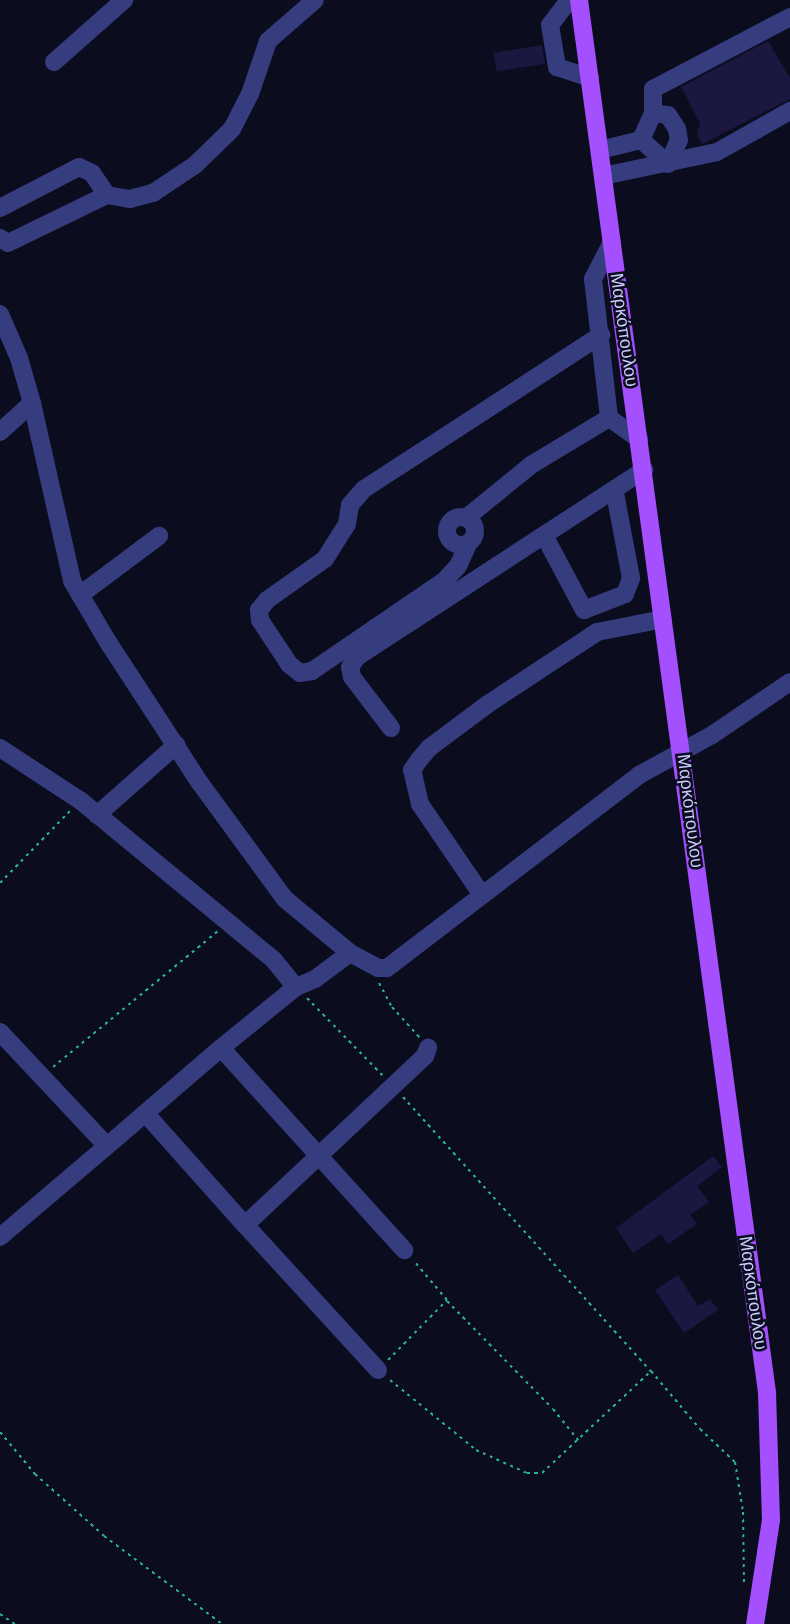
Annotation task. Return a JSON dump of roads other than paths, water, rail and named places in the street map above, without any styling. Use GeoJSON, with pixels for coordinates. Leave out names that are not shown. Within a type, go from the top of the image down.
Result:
{"type":"FeatureCollection","features":[{"type":"Feature","properties":{"kind":"main road","name":"Μαρκόπουλου"},"geometry":{"type":"LineString","coordinates":[[579,0],[682,749],[767,1393],[771,1520],[755,1624]]}},
{"type":"Feature","properties":{"kind":"street"},"geometry":{"type":"LineString","coordinates":[[54,62],[124,0]]}},
{"type":"Feature","properties":{"kind":"street"},"geometry":{"type":"LineString","coordinates":[[0,238],[8,243],[106,195],[130,199],[153,193],[195,165],[232,129],[250,94],[268,41],[315,0]]}},
{"type":"Feature","properties":{"kind":"street"},"geometry":{"type":"LineString","coordinates":[[569,0],[550,25],[557,67],[590,78]]}},
{"type":"Feature","properties":{"kind":"street"},"geometry":{"type":"LineString","coordinates":[[641,140],[653,113],[651,95],[658,85],[790,17]]}},
{"type":"Feature","properties":{"kind":"street"},"geometry":{"type":"LineString","coordinates":[[603,176],[717,152],[790,111]]}},
{"type":"Feature","properties":{"kind":"street"},"geometry":{"type":"LineString","coordinates":[[653,113],[668,115],[677,129],[679,140],[668,164]]}},
{"type":"Feature","properties":{"kind":"street"},"geometry":{"type":"LineString","coordinates":[[600,150],[641,140]]}},
{"type":"Feature","properties":{"kind":"street"},"geometry":{"type":"LineString","coordinates":[[641,140],[668,164]]}},
{"type":"Feature","properties":{"kind":"street"},"geometry":{"type":"LineString","coordinates":[[0,208],[79,168],[92,173],[106,195]]}},
{"type":"Feature","properties":{"kind":"street"},"geometry":{"type":"LineString","coordinates":[[612,242],[593,279],[609,418],[639,439]]}},
{"type":"Feature","properties":{"kind":"street"},"geometry":{"type":"LineString","coordinates":[[0,314],[19,358],[32,403],[72,581],[80,595],[245,849],[285,899],[350,953],[378,968],[387,968],[639,775],[682,749],[712,735],[790,682]]}},
{"type":"Feature","properties":{"kind":"street"},"geometry":{"type":"LineString","coordinates":[[601,335],[364,489],[350,505],[347,524],[325,559],[267,600],[259,610],[260,620],[289,664],[300,673],[312,671],[444,581],[458,566],[468,544],[454,544],[447,532],[452,520],[466,518],[531,465],[609,418]]}},
{"type":"Feature","properties":{"kind":"street"},"geometry":{"type":"LineString","coordinates":[[0,432],[32,403]]}},
{"type":"Feature","properties":{"kind":"street"},"geometry":{"type":"LineString","coordinates":[[391,728],[352,677],[350,667],[357,657],[615,493],[644,470]]}},
{"type":"Feature","properties":{"kind":"street"},"geometry":{"type":"LineString","coordinates":[[545,537],[584,610],[625,594],[631,578],[615,493]]}},
{"type":"Feature","properties":{"kind":"street"},"geometry":{"type":"LineString","coordinates":[[80,595],[159,536]]}},
{"type":"Feature","properties":{"kind":"street"},"geometry":{"type":"LineString","coordinates":[[482,895],[420,804],[412,770],[429,748],[479,711],[597,632],[663,619]]}},
{"type":"Feature","properties":{"kind":"street"},"geometry":{"type":"LineString","coordinates":[[97,815],[176,745]]}},
{"type":"Feature","properties":{"kind":"street"},"geometry":{"type":"LineString","coordinates":[[0,748],[81,801],[227,924],[273,959],[296,987]]}},
{"type":"Feature","properties":{"kind":"street"},"geometry":{"type":"LineString","coordinates":[[0,1238],[221,1048],[296,987],[315,980],[350,953]]}},
{"type":"Feature","properties":{"kind":"street"},"geometry":{"type":"LineString","coordinates":[[0,1032],[107,1146]]}},
{"type":"Feature","properties":{"kind":"street"},"geometry":{"type":"LineString","coordinates":[[221,1048],[404,1250]]}},
{"type":"Feature","properties":{"kind":"street"},"geometry":{"type":"LineString","coordinates":[[245,1225],[426,1056],[428,1048]]}},
{"type":"Feature","properties":{"kind":"street"},"geometry":{"type":"LineString","coordinates":[[146,1114],[378,1370]]}}]}
